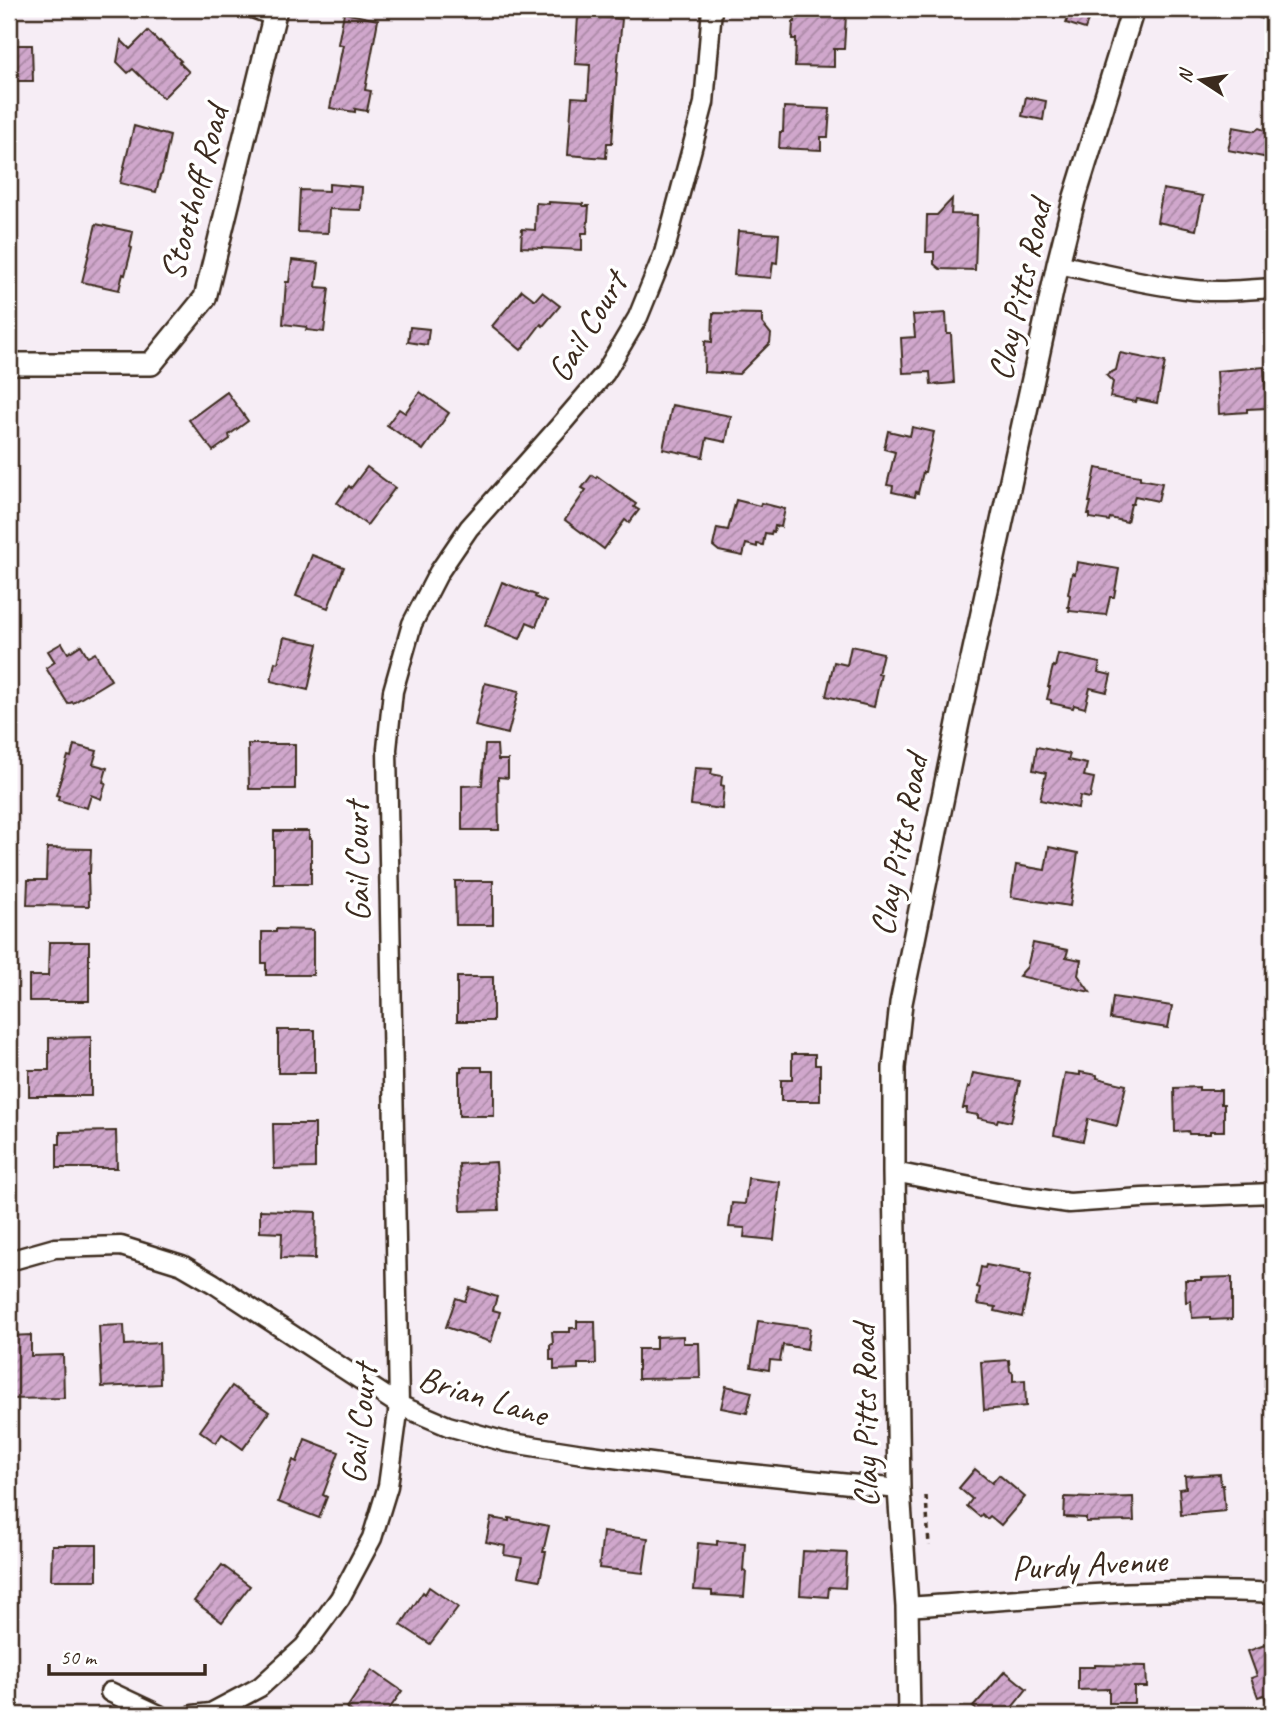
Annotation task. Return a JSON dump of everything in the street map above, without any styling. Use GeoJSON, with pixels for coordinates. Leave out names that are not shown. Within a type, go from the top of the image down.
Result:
{"type":"FeatureCollection","features":[{"type":"Feature","properties":{"kind":"street","name":"Gail Court"},"geometry":{"type":"LineString","coordinates":[[193,1715],[211,1713],[260,1687],[304,1647],[340,1598],[372,1538],[388,1486],[399,1405],[387,749],[393,691],[412,624],[439,572],[468,528],[605,373],[638,317],[664,253],[704,103],[712,9]]}},
{"type":"Feature","properties":{"kind":"street","name":"Clay Pitts Road"},"geometry":{"type":"LineString","coordinates":[[909,1715],[907,1607],[899,1489],[894,1172],[894,1068],[901,1003],[958,723],[1058,264],[1073,200],[1133,9]]}},
{"type":"Feature","properties":{"kind":"street"},"geometry":{"type":"LineString","coordinates":[[1265,9],[1273,10]]}},
{"type":"Feature","properties":{"kind":"street","name":"Stoothoff Road"},"geometry":{"type":"LineString","coordinates":[[9,364],[150,364],[205,298],[268,11]]}},
{"type":"Feature","properties":{"kind":"street"},"geometry":{"type":"LineString","coordinates":[[1058,264],[1187,289],[1226,291],[1273,288]]}},
{"type":"Feature","properties":{"kind":"street"},"geometry":{"type":"LineString","coordinates":[[894,1172],[1069,1203],[1273,1193]]}},
{"type":"Feature","properties":{"kind":"street","name":"Brian Lane"},"geometry":{"type":"LineString","coordinates":[[9,1261],[55,1248],[121,1246],[182,1265],[399,1405],[448,1426],[506,1442],[682,1467],[899,1489]]}},
{"type":"Feature","properties":{"kind":"street","name":"Purdy Avenue"},"geometry":{"type":"LineString","coordinates":[[907,1607],[1075,1595],[1202,1590],[1273,1593]]}},
{"type":"Feature","properties":{"kind":"street"},"geometry":{"type":"LineString","coordinates":[[110,1692],[159,1715]]}},
{"type":"Feature","properties":{"kind":"path"},"geometry":{"type":"LineString","coordinates":[[926,1496],[929,1546]]}},
{"type":"Feature","properties":{"kind":"building"},"geometry":{"type":"Polygon","coordinates":[[[796,9],[838,10],[838,15],[846,15],[844,49],[834,49],[834,67],[795,66],[796,39],[792,39],[796,9]]]}},
{"type":"Feature","properties":{"kind":"building"},"geometry":{"type":"Polygon","coordinates":[[[1070,9],[1092,9],[1085,29],[1066,23],[1070,9]]]}},
{"type":"Feature","properties":{"kind":"building"},"geometry":{"type":"Polygon","coordinates":[[[344,13],[378,20],[365,90],[371,91],[367,111],[330,108],[343,45],[338,44],[344,13]]]}},
{"type":"Feature","properties":{"kind":"building"},"geometry":{"type":"Polygon","coordinates":[[[578,16],[622,19],[612,143],[607,143],[606,158],[568,155],[572,97],[588,98],[590,65],[575,64],[578,16]]]}},
{"type":"Feature","properties":{"kind":"building"},"geometry":{"type":"Polygon","coordinates":[[[148,31],[181,61],[179,62],[189,72],[163,98],[133,69],[128,73],[117,62],[121,40],[130,49],[148,31]]]}},
{"type":"Feature","properties":{"kind":"building"},"geometry":{"type":"Polygon","coordinates":[[[9,45],[32,45],[33,81],[9,81],[9,45]]]}},
{"type":"Feature","properties":{"kind":"building"},"geometry":{"type":"Polygon","coordinates":[[[1026,97],[1046,101],[1043,120],[1022,116],[1026,97]]]}},
{"type":"Feature","properties":{"kind":"building"},"geometry":{"type":"Polygon","coordinates":[[[784,107],[830,109],[828,137],[821,137],[821,150],[779,148],[784,107]]]}},
{"type":"Feature","properties":{"kind":"building"},"geometry":{"type":"Polygon","coordinates":[[[134,126],[170,136],[156,192],[120,183],[134,126]]]}},
{"type":"Feature","properties":{"kind":"building"},"geometry":{"type":"Polygon","coordinates":[[[1233,127],[1255,131],[1259,128],[1273,133],[1273,159],[1228,150],[1233,127]]]}},
{"type":"Feature","properties":{"kind":"building"},"geometry":{"type":"Polygon","coordinates":[[[329,184],[362,187],[361,210],[329,209],[328,233],[298,232],[300,190],[329,191],[329,184]]]}},
{"type":"Feature","properties":{"kind":"building"},"geometry":{"type":"Polygon","coordinates":[[[1163,189],[1203,196],[1196,230],[1157,222],[1163,189]]]}},
{"type":"Feature","properties":{"kind":"building"},"geometry":{"type":"Polygon","coordinates":[[[952,199],[951,214],[977,215],[975,270],[940,269],[934,264],[934,252],[926,252],[927,215],[937,215],[952,199]]]}},
{"type":"Feature","properties":{"kind":"building"},"geometry":{"type":"Polygon","coordinates":[[[536,203],[589,206],[587,233],[582,233],[582,250],[521,247],[522,229],[535,230],[536,203]]]}},
{"type":"Feature","properties":{"kind":"building"},"geometry":{"type":"Polygon","coordinates":[[[96,224],[133,232],[132,248],[119,290],[82,282],[96,224]]]}},
{"type":"Feature","properties":{"kind":"building"},"geometry":{"type":"Polygon","coordinates":[[[738,231],[779,234],[777,263],[773,262],[771,278],[734,275],[738,231]]]}},
{"type":"Feature","properties":{"kind":"building"},"geometry":{"type":"Polygon","coordinates":[[[292,260],[319,263],[316,287],[329,288],[324,332],[283,324],[286,282],[289,282],[292,260]]]}},
{"type":"Feature","properties":{"kind":"building"},"geometry":{"type":"Polygon","coordinates":[[[522,290],[535,300],[542,292],[560,306],[543,326],[541,324],[521,350],[492,326],[522,290]]]}},
{"type":"Feature","properties":{"kind":"building"},"geometry":{"type":"Polygon","coordinates":[[[713,313],[762,314],[762,323],[771,334],[770,343],[739,374],[704,372],[705,341],[712,342],[713,313]]]}},
{"type":"Feature","properties":{"kind":"building"},"geometry":{"type":"Polygon","coordinates":[[[946,313],[947,334],[951,334],[954,383],[931,385],[930,372],[903,373],[901,338],[915,337],[913,315],[946,313]]]}},
{"type":"Feature","properties":{"kind":"building"},"geometry":{"type":"Polygon","coordinates":[[[410,327],[429,329],[427,345],[408,342],[410,327]]]}},
{"type":"Feature","properties":{"kind":"building"},"geometry":{"type":"Polygon","coordinates":[[[1120,353],[1165,362],[1157,403],[1110,397],[1113,382],[1106,375],[1116,370],[1120,353]]]}},
{"type":"Feature","properties":{"kind":"building"},"geometry":{"type":"Polygon","coordinates":[[[1264,367],[1267,408],[1219,414],[1217,371],[1264,367]]]}},
{"type":"Feature","properties":{"kind":"building"},"geometry":{"type":"Polygon","coordinates":[[[227,392],[248,421],[213,451],[189,420],[227,392]]]}},
{"type":"Feature","properties":{"kind":"building"},"geometry":{"type":"Polygon","coordinates":[[[420,392],[449,413],[423,450],[387,425],[399,409],[405,413],[420,392]]]}},
{"type":"Feature","properties":{"kind":"building"},"geometry":{"type":"Polygon","coordinates":[[[672,405],[731,416],[726,442],[707,438],[703,457],[663,449],[672,405]]]}},
{"type":"Feature","properties":{"kind":"building"},"geometry":{"type":"Polygon","coordinates":[[[912,427],[934,432],[925,472],[915,497],[892,492],[893,486],[887,485],[895,452],[884,449],[888,431],[910,436],[912,427]]]}},
{"type":"Feature","properties":{"kind":"building"},"geometry":{"type":"Polygon","coordinates":[[[367,467],[395,488],[367,525],[337,503],[367,467]]]}},
{"type":"Feature","properties":{"kind":"building"},"geometry":{"type":"Polygon","coordinates":[[[1096,468],[1162,483],[1158,501],[1135,496],[1127,522],[1110,518],[1109,521],[1090,518],[1089,502],[1096,468]]]}},
{"type":"Feature","properties":{"kind":"building"},"geometry":{"type":"Polygon","coordinates":[[[592,475],[636,504],[634,507],[639,510],[629,523],[625,520],[604,549],[565,520],[586,490],[582,488],[592,475]]]}},
{"type":"Feature","properties":{"kind":"building"},"geometry":{"type":"Polygon","coordinates":[[[736,500],[785,509],[781,527],[775,526],[771,534],[765,533],[763,545],[757,544],[757,547],[746,544],[743,556],[719,551],[713,546],[717,528],[728,530],[736,500]]]}},
{"type":"Feature","properties":{"kind":"building"},"geometry":{"type":"Polygon","coordinates":[[[312,555],[344,567],[328,608],[296,596],[312,555]]]}},
{"type":"Feature","properties":{"kind":"building"},"geometry":{"type":"Polygon","coordinates":[[[1077,562],[1119,569],[1114,597],[1110,597],[1106,615],[1069,611],[1068,594],[1077,562]]]}},
{"type":"Feature","properties":{"kind":"building"},"geometry":{"type":"Polygon","coordinates":[[[502,582],[536,595],[535,597],[546,602],[536,626],[527,622],[520,639],[485,625],[502,582]]]}},
{"type":"Feature","properties":{"kind":"building"},"geometry":{"type":"Polygon","coordinates":[[[284,637],[318,644],[308,690],[271,681],[284,637]]]}},
{"type":"Feature","properties":{"kind":"building"},"geometry":{"type":"Polygon","coordinates":[[[62,643],[68,653],[81,645],[88,657],[95,653],[111,680],[68,704],[46,668],[55,662],[48,651],[62,643]]]}},
{"type":"Feature","properties":{"kind":"building"},"geometry":{"type":"Polygon","coordinates":[[[851,646],[883,653],[874,707],[826,696],[834,662],[847,665],[851,646]]]}},
{"type":"Feature","properties":{"kind":"building"},"geometry":{"type":"Polygon","coordinates":[[[1058,654],[1100,663],[1098,672],[1111,675],[1107,692],[1090,688],[1085,708],[1051,703],[1051,700],[1047,699],[1048,687],[1058,654]]]}},
{"type":"Feature","properties":{"kind":"building"},"geometry":{"type":"Polygon","coordinates":[[[485,683],[519,691],[508,734],[475,726],[485,683]]]}},
{"type":"Feature","properties":{"kind":"building"},"geometry":{"type":"Polygon","coordinates":[[[248,744],[295,744],[295,789],[249,789],[248,744]]]}},
{"type":"Feature","properties":{"kind":"building"},"geometry":{"type":"Polygon","coordinates":[[[74,745],[97,751],[93,764],[107,768],[101,799],[91,795],[87,808],[58,800],[59,796],[56,795],[74,745]]]}},
{"type":"Feature","properties":{"kind":"building"},"geometry":{"type":"Polygon","coordinates":[[[485,745],[497,745],[498,760],[508,760],[508,778],[498,777],[499,830],[462,830],[462,786],[482,785],[485,745]]]}},
{"type":"Feature","properties":{"kind":"building"},"geometry":{"type":"Polygon","coordinates":[[[1037,747],[1070,754],[1068,760],[1087,764],[1084,776],[1094,778],[1090,798],[1080,796],[1078,808],[1040,800],[1046,773],[1033,770],[1037,747]]]}},
{"type":"Feature","properties":{"kind":"building"},"geometry":{"type":"Polygon","coordinates":[[[695,768],[712,769],[711,774],[722,776],[722,809],[691,805],[695,768]]]}},
{"type":"Feature","properties":{"kind":"building"},"geometry":{"type":"Polygon","coordinates":[[[274,831],[309,831],[311,884],[274,884],[274,831]]]}},
{"type":"Feature","properties":{"kind":"building"},"geometry":{"type":"Polygon","coordinates":[[[1049,847],[1078,853],[1070,906],[1011,897],[1016,865],[1045,870],[1049,847]]]}},
{"type":"Feature","properties":{"kind":"building"},"geometry":{"type":"Polygon","coordinates":[[[47,848],[91,849],[88,873],[89,906],[27,905],[28,880],[46,880],[47,848]]]}},
{"type":"Feature","properties":{"kind":"building"},"geometry":{"type":"Polygon","coordinates":[[[455,881],[493,881],[493,925],[456,925],[455,881]]]}},
{"type":"Feature","properties":{"kind":"building"},"geometry":{"type":"Polygon","coordinates":[[[276,929],[313,930],[313,975],[266,975],[266,963],[262,963],[262,932],[276,932],[276,929]]]}},
{"type":"Feature","properties":{"kind":"building"},"geometry":{"type":"Polygon","coordinates":[[[49,942],[89,942],[89,1001],[29,1001],[29,976],[48,976],[49,942]]]}},
{"type":"Feature","properties":{"kind":"building"},"geometry":{"type":"Polygon","coordinates":[[[1033,943],[1068,950],[1066,957],[1081,960],[1078,975],[1090,992],[1019,976],[1027,967],[1033,943]]]}},
{"type":"Feature","properties":{"kind":"building"},"geometry":{"type":"Polygon","coordinates":[[[457,977],[493,977],[493,1021],[457,1021],[457,977]]]}},
{"type":"Feature","properties":{"kind":"building"},"geometry":{"type":"Polygon","coordinates":[[[1113,997],[1172,1006],[1168,1028],[1110,1019],[1113,997]]]}},
{"type":"Feature","properties":{"kind":"building"},"geometry":{"type":"Polygon","coordinates":[[[278,1030],[315,1030],[315,1073],[278,1073],[278,1030]]]}},
{"type":"Feature","properties":{"kind":"building"},"geometry":{"type":"Polygon","coordinates":[[[91,1037],[91,1096],[29,1096],[29,1070],[49,1070],[49,1038],[91,1037]]]}},
{"type":"Feature","properties":{"kind":"building"},"geometry":{"type":"Polygon","coordinates":[[[792,1054],[815,1054],[815,1065],[820,1065],[820,1101],[781,1101],[781,1080],[792,1080],[792,1054]]]}},
{"type":"Feature","properties":{"kind":"building"},"geometry":{"type":"Polygon","coordinates":[[[461,1067],[482,1067],[482,1071],[494,1071],[494,1116],[459,1116],[461,1067]]]}},
{"type":"Feature","properties":{"kind":"building"},"geometry":{"type":"Polygon","coordinates":[[[1080,1072],[1126,1085],[1117,1126],[1088,1119],[1083,1141],[1054,1135],[1065,1073],[1080,1075],[1080,1072]]]}},
{"type":"Feature","properties":{"kind":"building"},"geometry":{"type":"Polygon","coordinates":[[[973,1073],[1020,1081],[1011,1122],[998,1119],[997,1122],[966,1113],[967,1108],[963,1108],[973,1073]]]}},
{"type":"Feature","properties":{"kind":"building"},"geometry":{"type":"Polygon","coordinates":[[[1199,1087],[1199,1090],[1221,1090],[1224,1131],[1210,1131],[1210,1134],[1175,1132],[1174,1088],[1199,1087]]]}},
{"type":"Feature","properties":{"kind":"building"},"geometry":{"type":"Polygon","coordinates":[[[273,1124],[315,1124],[315,1168],[274,1169],[273,1124]]]}},
{"type":"Feature","properties":{"kind":"building"},"geometry":{"type":"Polygon","coordinates":[[[116,1131],[117,1168],[57,1168],[60,1132],[116,1131]]]}},
{"type":"Feature","properties":{"kind":"building"},"geometry":{"type":"Polygon","coordinates":[[[496,1162],[499,1210],[461,1211],[459,1164],[496,1162]]]}},
{"type":"Feature","properties":{"kind":"building"},"geometry":{"type":"Polygon","coordinates":[[[748,1178],[780,1182],[774,1240],[744,1237],[745,1228],[729,1227],[732,1203],[745,1204],[748,1178]]]}},
{"type":"Feature","properties":{"kind":"building"},"geometry":{"type":"Polygon","coordinates":[[[260,1210],[316,1212],[315,1259],[281,1258],[282,1233],[260,1232],[260,1210]]]}},
{"type":"Feature","properties":{"kind":"building"},"geometry":{"type":"Polygon","coordinates":[[[986,1265],[1031,1275],[1022,1317],[995,1311],[996,1307],[977,1304],[981,1267],[985,1268],[986,1265]]]}},
{"type":"Feature","properties":{"kind":"building"},"geometry":{"type":"Polygon","coordinates":[[[1232,1277],[1232,1319],[1192,1318],[1191,1301],[1186,1302],[1185,1280],[1232,1277]]]}},
{"type":"Feature","properties":{"kind":"building"},"geometry":{"type":"Polygon","coordinates":[[[470,1288],[497,1297],[493,1310],[500,1312],[491,1342],[446,1327],[456,1298],[465,1301],[470,1288]]]}},
{"type":"Feature","properties":{"kind":"building"},"geometry":{"type":"Polygon","coordinates":[[[577,1321],[595,1321],[596,1364],[578,1364],[578,1369],[554,1370],[554,1360],[550,1360],[552,1332],[570,1332],[570,1328],[577,1328],[577,1321]]]}},
{"type":"Feature","properties":{"kind":"building"},"geometry":{"type":"Polygon","coordinates":[[[758,1321],[810,1328],[807,1349],[783,1345],[780,1361],[770,1360],[769,1370],[751,1367],[758,1321]]]}},
{"type":"Feature","properties":{"kind":"building"},"geometry":{"type":"Polygon","coordinates":[[[124,1325],[125,1345],[159,1343],[160,1384],[102,1387],[99,1326],[124,1325]]]}},
{"type":"Feature","properties":{"kind":"building"},"geometry":{"type":"Polygon","coordinates":[[[31,1335],[31,1356],[63,1355],[64,1398],[9,1399],[9,1336],[31,1335]]]}},
{"type":"Feature","properties":{"kind":"building"},"geometry":{"type":"Polygon","coordinates":[[[683,1336],[683,1343],[699,1343],[700,1378],[638,1379],[638,1349],[656,1349],[656,1337],[683,1336]]]}},
{"type":"Feature","properties":{"kind":"building"},"geometry":{"type":"Polygon","coordinates":[[[1009,1360],[1013,1381],[1025,1380],[1026,1406],[984,1410],[981,1362],[1009,1360]]]}},
{"type":"Feature","properties":{"kind":"building"},"geometry":{"type":"Polygon","coordinates":[[[232,1386],[269,1412],[243,1449],[222,1434],[216,1443],[200,1431],[232,1386]]]}},
{"type":"Feature","properties":{"kind":"building"},"geometry":{"type":"Polygon","coordinates":[[[726,1386],[752,1392],[747,1413],[721,1408],[726,1386]]]}},
{"type":"Feature","properties":{"kind":"building"},"geometry":{"type":"Polygon","coordinates":[[[305,1439],[339,1452],[323,1495],[327,1497],[319,1518],[278,1502],[293,1460],[297,1462],[305,1439]]]}},
{"type":"Feature","properties":{"kind":"building"},"geometry":{"type":"Polygon","coordinates":[[[975,1469],[992,1483],[999,1475],[1025,1497],[1001,1525],[990,1516],[987,1519],[982,1514],[980,1517],[967,1506],[972,1499],[959,1488],[975,1469]]]}},
{"type":"Feature","properties":{"kind":"building"},"geometry":{"type":"Polygon","coordinates":[[[1220,1474],[1225,1511],[1181,1515],[1179,1489],[1186,1488],[1185,1476],[1220,1474]]]}},
{"type":"Feature","properties":{"kind":"building"},"geometry":{"type":"Polygon","coordinates":[[[1065,1497],[1133,1497],[1134,1521],[1086,1522],[1086,1518],[1064,1517],[1065,1497]]]}},
{"type":"Feature","properties":{"kind":"building"},"geometry":{"type":"Polygon","coordinates":[[[491,1518],[509,1521],[509,1518],[549,1526],[540,1580],[518,1576],[522,1558],[504,1555],[505,1546],[486,1542],[491,1518]]]}},
{"type":"Feature","properties":{"kind":"building"},"geometry":{"type":"Polygon","coordinates":[[[603,1532],[648,1538],[643,1573],[599,1568],[603,1532]]]}},
{"type":"Feature","properties":{"kind":"building"},"geometry":{"type":"Polygon","coordinates":[[[717,1541],[745,1543],[744,1597],[712,1595],[712,1591],[694,1590],[698,1543],[717,1545],[717,1541]]]}},
{"type":"Feature","properties":{"kind":"building"},"geometry":{"type":"Polygon","coordinates":[[[52,1545],[97,1545],[97,1580],[51,1580],[52,1545]]]}},
{"type":"Feature","properties":{"kind":"building"},"geometry":{"type":"Polygon","coordinates":[[[803,1551],[847,1553],[845,1588],[829,1587],[828,1597],[800,1595],[803,1551]]]}},
{"type":"Feature","properties":{"kind":"building"},"geometry":{"type":"Polygon","coordinates":[[[222,1565],[250,1586],[222,1622],[194,1601],[222,1565]]]}},
{"type":"Feature","properties":{"kind":"building"},"geometry":{"type":"Polygon","coordinates":[[[429,1587],[458,1607],[430,1644],[401,1625],[429,1587]]]}},
{"type":"Feature","properties":{"kind":"building"},"geometry":{"type":"Polygon","coordinates":[[[1273,1642],[1271,1714],[1264,1695],[1258,1697],[1251,1678],[1257,1676],[1248,1651],[1273,1642]]]}},
{"type":"Feature","properties":{"kind":"building"},"geometry":{"type":"Polygon","coordinates":[[[1146,1666],[1147,1687],[1134,1687],[1134,1703],[1109,1703],[1109,1689],[1078,1690],[1078,1667],[1146,1666]]]}},
{"type":"Feature","properties":{"kind":"building"},"geometry":{"type":"Polygon","coordinates":[[[372,1670],[402,1691],[385,1715],[357,1715],[347,1708],[372,1670]]]}},
{"type":"Feature","properties":{"kind":"building"},"geometry":{"type":"Polygon","coordinates":[[[1005,1671],[1027,1689],[1003,1715],[983,1715],[973,1707],[1005,1671]]]}}]}
